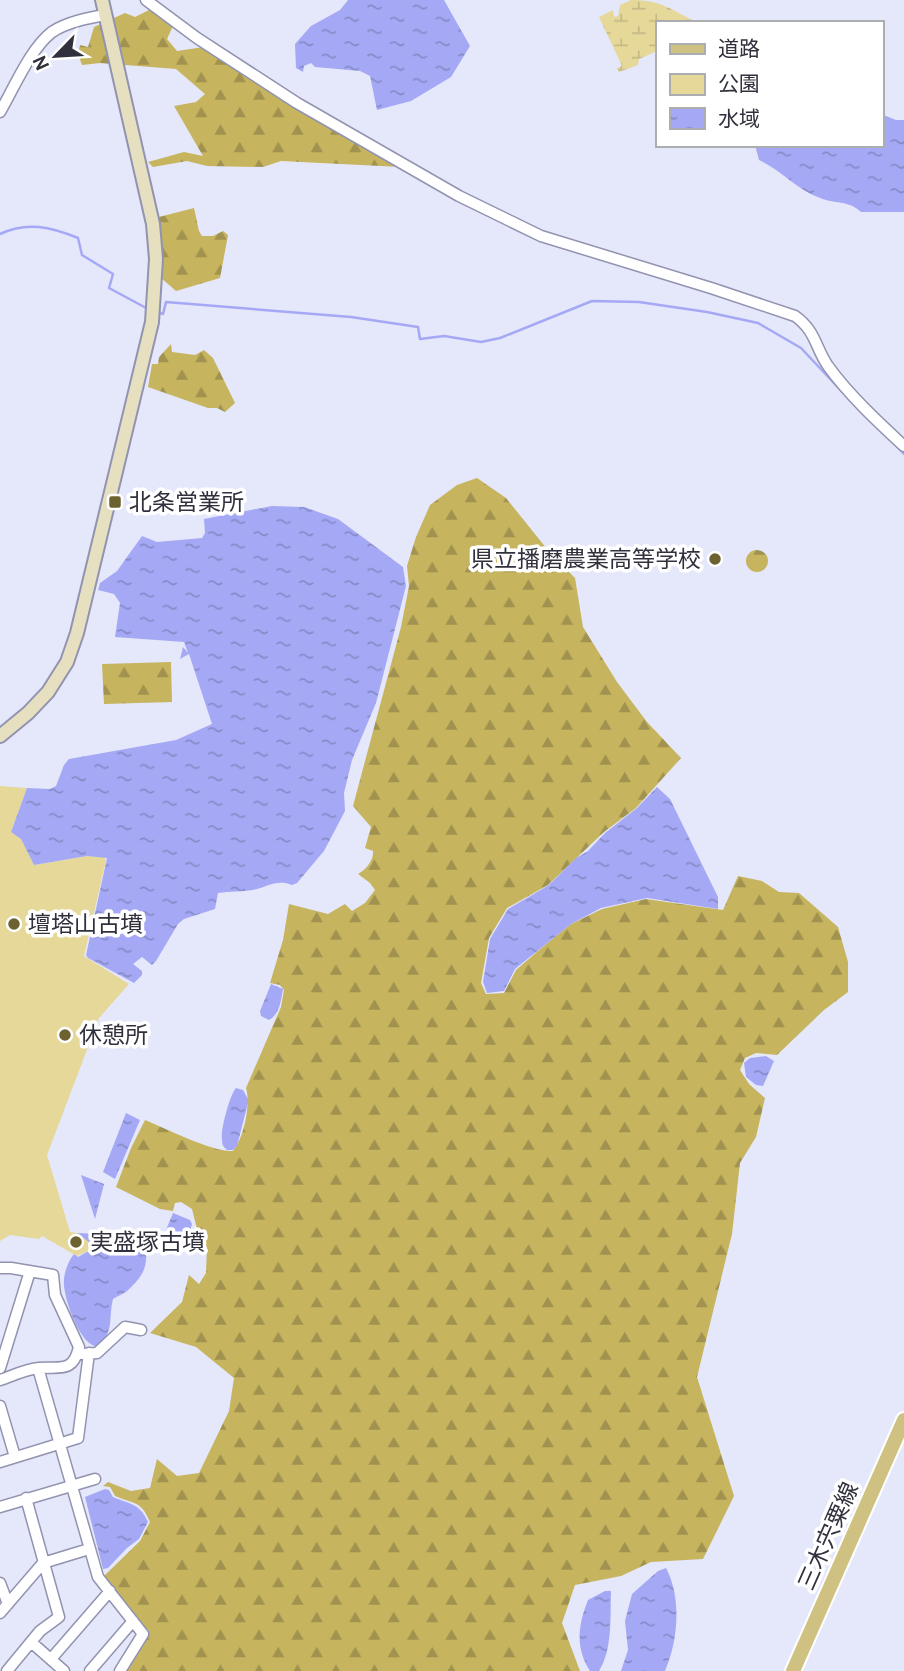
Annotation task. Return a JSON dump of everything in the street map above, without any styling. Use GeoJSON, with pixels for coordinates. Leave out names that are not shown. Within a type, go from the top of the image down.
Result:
{"type":"FeatureCollection","features":[{"type":"Feature","properties":{"kind":"main road","name":"三木宍粟線"},"geometry":{"type":"LineString","coordinates":[[793,1671],[904,1420]]}},
{"type":"Feature","properties":{"kind":"street"},"geometry":{"type":"LineString","coordinates":[[0,736],[29,713],[48,692],[67,662],[85,603],[152,322],[156,259],[153,224],[102,0]]}},
{"type":"Feature","properties":{"kind":"street"},"geometry":{"type":"LineString","coordinates":[[146,0],[197,38],[297,103],[502,219],[548,238],[795,316],[805,323],[814,335],[827,364],[846,388],[904,446]]}},
{"type":"Feature","properties":{"kind":"street"},"geometry":{"type":"LineString","coordinates":[[0,112],[31,58],[47,37],[69,24],[106,15]]}},
{"type":"Feature","properties":{"kind":"street"},"geometry":{"type":"LineString","coordinates":[[0,1268],[53,1275],[55,1295],[79,1347],[70,1364],[61,1369],[38,1368],[0,1380]]}},
{"type":"Feature","properties":{"kind":"street"},"geometry":{"type":"LineString","coordinates":[[0,1368],[30,1271]]}},
{"type":"Feature","properties":{"kind":"street"},"geometry":{"type":"LineString","coordinates":[[77,1354],[97,1353],[125,1327],[141,1330]]}},
{"type":"Feature","properties":{"kind":"street"},"geometry":{"type":"LineString","coordinates":[[0,1462],[78,1438],[89,1353]]}},
{"type":"Feature","properties":{"kind":"street"},"geometry":{"type":"LineString","coordinates":[[38,1368],[98,1577],[143,1634],[120,1671]]}},
{"type":"Feature","properties":{"kind":"street"},"geometry":{"type":"LineString","coordinates":[[0,1406],[15,1458]]}},
{"type":"Feature","properties":{"kind":"street"},"geometry":{"type":"LineString","coordinates":[[0,1507],[95,1479]]}},
{"type":"Feature","properties":{"kind":"street"},"geometry":{"type":"LineString","coordinates":[[7,1671],[40,1631],[60,1617],[26,1498]]}},
{"type":"Feature","properties":{"kind":"street"},"geometry":{"type":"LineString","coordinates":[[0,1613],[43,1563],[89,1549]]}},
{"type":"Feature","properties":{"kind":"street"},"geometry":{"type":"LineString","coordinates":[[0,1583],[8,1604]]}},
{"type":"Feature","properties":{"kind":"street"},"geometry":{"type":"LineString","coordinates":[[51,1659],[110,1591]]}},
{"type":"Feature","properties":{"kind":"street"},"geometry":{"type":"LineString","coordinates":[[90,1671],[133,1621]]}},
{"type":"Feature","properties":{"kind":"street"},"geometry":{"type":"LineString","coordinates":[[32,1642],[64,1671]]}},
{"type":"Feature","properties":{"kind":"green space"},"geometry":{"type":"Polygon","coordinates":[[[631,0],[642,0],[659,4],[694,21],[656,21],[656,51],[639,59],[638,65],[619,72],[617,68],[622,66],[599,17],[613,10],[614,17],[618,16],[620,5],[631,0]]]}},
{"type":"Feature","properties":{"kind":"green space"},"geometry":{"type":"Polygon","coordinates":[[[149,10],[173,26],[167,39],[177,51],[204,47],[263,87],[401,167],[281,161],[263,167],[207,166],[187,161],[153,167],[148,162],[184,152],[203,156],[174,106],[196,102],[205,94],[176,69],[100,63],[82,65],[78,54],[80,45],[88,47],[94,27],[125,13],[135,17],[149,10]]]}},
{"type":"Feature","properties":{"kind":"green space"},"geometry":{"type":"Polygon","coordinates":[[[194,208],[202,236],[213,236],[223,231],[228,235],[220,278],[176,291],[160,277],[159,217],[194,208]]]}},
{"type":"Feature","properties":{"kind":"green space"},"geometry":{"type":"Polygon","coordinates":[[[171,344],[172,352],[195,355],[204,350],[213,358],[235,403],[225,412],[148,387],[152,364],[158,364],[159,357],[171,344]]]}},
{"type":"Feature","properties":{"kind":"green space"},"geometry":{"type":"Polygon","coordinates":[[[477,478],[506,498],[551,554],[575,578],[583,627],[617,682],[647,722],[681,758],[636,808],[604,832],[548,885],[507,908],[489,938],[481,983],[486,994],[504,993],[516,970],[545,945],[571,924],[602,909],[646,899],[723,910],[738,876],[762,881],[779,892],[799,893],[838,927],[848,962],[848,992],[824,1010],[777,1055],[756,1053],[745,1058],[740,1070],[749,1084],[765,1098],[756,1137],[740,1163],[732,1234],[697,1377],[734,1496],[703,1559],[651,1562],[621,1576],[575,1585],[562,1623],[580,1671],[124,1671],[149,1631],[124,1605],[104,1576],[140,1541],[150,1522],[140,1506],[115,1496],[110,1487],[103,1486],[108,1482],[131,1491],[150,1488],[157,1459],[177,1476],[199,1473],[229,1411],[234,1378],[196,1347],[150,1333],[182,1302],[189,1275],[199,1284],[206,1273],[207,1247],[193,1240],[197,1229],[192,1209],[181,1202],[175,1203],[173,1211],[160,1209],[116,1187],[145,1120],[202,1144],[233,1151],[246,1120],[246,1088],[281,1007],[284,990],[280,985],[270,983],[283,940],[289,904],[328,914],[345,904],[352,911],[365,903],[375,890],[358,874],[369,864],[373,851],[365,848],[371,827],[353,806],[401,627],[409,586],[407,566],[430,505],[457,485],[477,478]]]}},
{"type":"Feature","properties":{"kind":"green space"},"geometry":{"type":"Polygon","coordinates":[[[753,550],[761,550],[768,557],[768,565],[761,572],[753,572],[746,565],[746,557],[753,550]]]}},
{"type":"Feature","properties":{"kind":"green space"},"geometry":{"type":"Polygon","coordinates":[[[171,662],[172,702],[104,704],[102,664],[171,662]]]}},
{"type":"Feature","properties":{"kind":"green space"},"geometry":{"type":"Polygon","coordinates":[[[0,786],[27,788],[11,832],[21,839],[34,865],[87,856],[104,857],[106,860],[84,956],[129,984],[99,1018],[47,1155],[70,1232],[77,1233],[93,1244],[92,1249],[77,1256],[42,1236],[39,1239],[10,1235],[0,1241],[0,786]]]}},
{"type":"Feature","properties":{"kind":"water"},"geometry":{"type":"Polygon","coordinates":[[[348,0],[444,0],[470,46],[451,77],[411,101],[377,110],[370,76],[360,71],[315,67],[311,63],[304,66],[303,72],[296,68],[295,44],[311,26],[340,10],[348,0]]]}},
{"type":"Feature","properties":{"kind":"water"},"geometry":{"type":"Polygon","coordinates":[[[883,115],[904,120],[904,212],[861,212],[846,204],[825,200],[803,190],[759,160],[756,147],[883,147],[883,115]]]}},
{"type":"Feature","properties":{"kind":"water"},"geometry":{"type":"Polygon","coordinates":[[[272,506],[304,507],[338,519],[403,567],[406,586],[376,703],[352,760],[344,793],[345,811],[324,851],[297,883],[277,883],[253,890],[218,893],[215,909],[184,919],[178,924],[152,965],[142,957],[133,964],[142,971],[142,975],[134,983],[86,955],[107,858],[87,856],[34,865],[21,839],[11,832],[27,788],[50,789],[56,786],[69,759],[176,740],[212,724],[189,654],[180,659],[183,647],[188,653],[184,642],[115,637],[120,603],[114,594],[98,590],[100,583],[117,571],[142,536],[157,542],[202,538],[205,533],[204,519],[272,506]]]}},
{"type":"Feature","properties":{"kind":"water"},"geometry":{"type":"Polygon","coordinates":[[[657,787],[670,799],[718,897],[718,909],[647,898],[601,908],[571,924],[515,969],[504,991],[487,993],[483,982],[490,939],[508,909],[549,885],[576,858],[588,851],[605,833],[637,808],[657,787]]]}},
{"type":"Feature","properties":{"kind":"water"},"geometry":{"type":"Polygon","coordinates":[[[271,984],[283,989],[278,1010],[269,1020],[261,1016],[260,1011],[271,984]]]}},
{"type":"Feature","properties":{"kind":"water"},"geometry":{"type":"Polygon","coordinates":[[[766,1056],[774,1061],[763,1086],[756,1085],[746,1077],[744,1063],[750,1058],[766,1056]]]}},
{"type":"Feature","properties":{"kind":"water"},"geometry":{"type":"Polygon","coordinates":[[[236,1088],[243,1090],[248,1103],[237,1146],[233,1150],[227,1150],[222,1144],[222,1129],[236,1088]]]}},
{"type":"Feature","properties":{"kind":"water"},"geometry":{"type":"Polygon","coordinates":[[[126,1113],[140,1120],[115,1179],[103,1172],[126,1113]]]}},
{"type":"Feature","properties":{"kind":"water"},"geometry":{"type":"Polygon","coordinates":[[[81,1175],[104,1184],[95,1219],[81,1175]]]}},
{"type":"Feature","properties":{"kind":"water"},"geometry":{"type":"Polygon","coordinates":[[[173,1213],[190,1220],[192,1224],[189,1234],[169,1233],[166,1230],[173,1213]]]}},
{"type":"Feature","properties":{"kind":"water"},"geometry":{"type":"Polygon","coordinates":[[[77,1233],[145,1236],[146,1260],[143,1272],[127,1291],[113,1299],[109,1330],[98,1347],[91,1345],[80,1332],[65,1294],[64,1278],[69,1261],[74,1254],[78,1257],[92,1249],[93,1245],[77,1233]]]}},
{"type":"Feature","properties":{"kind":"water"},"geometry":{"type":"Polygon","coordinates":[[[109,1490],[113,1497],[138,1508],[148,1522],[139,1539],[108,1568],[103,1569],[85,1497],[109,1490]]]}},
{"type":"Feature","properties":{"kind":"water"},"geometry":{"type":"Polygon","coordinates":[[[666,1568],[674,1593],[676,1620],[673,1646],[665,1671],[621,1671],[628,1650],[625,1621],[632,1594],[658,1571],[666,1568]]]}},
{"type":"Feature","properties":{"kind":"water"},"geometry":{"type":"Polygon","coordinates":[[[605,1591],[611,1591],[609,1643],[599,1671],[590,1671],[582,1654],[580,1627],[588,1600],[605,1591]]]}},
{"type":"Feature","properties":{"kind":"waterway"},"geometry":{"type":"LineString","coordinates":[[0,234],[20,228],[39,227],[78,238],[82,255],[113,274],[109,288],[148,309]]}},
{"type":"Feature","properties":{"kind":"waterway"},"geometry":{"type":"LineString","coordinates":[[157,312],[163,314],[166,302],[351,317],[418,327],[420,339],[444,336],[481,342],[500,338],[592,301],[639,302],[758,323],[801,348],[863,414]]}},
{"type":"Feature","properties":{"kind":"waterway"},"geometry":{"type":"LineString","coordinates":[[891,440],[904,454]]}},
{"type":"Feature","properties":{"kind":"place","name":"北条営業所"},"geometry":{"type":"Point","coordinates":[115,502]}},
{"type":"Feature","properties":{"kind":"place","name":"県立播磨農業高等学校"},"geometry":{"type":"Point","coordinates":[715,559]}},
{"type":"Feature","properties":{"kind":"place","name":"壇塔山古墳"},"geometry":{"type":"Point","coordinates":[14,924]}},
{"type":"Feature","properties":{"kind":"place","name":"休憩所"},"geometry":{"type":"Point","coordinates":[65,1035]}},
{"type":"Feature","properties":{"kind":"place","name":"実盛塚古墳"},"geometry":{"type":"Point","coordinates":[76,1242]}}]}
